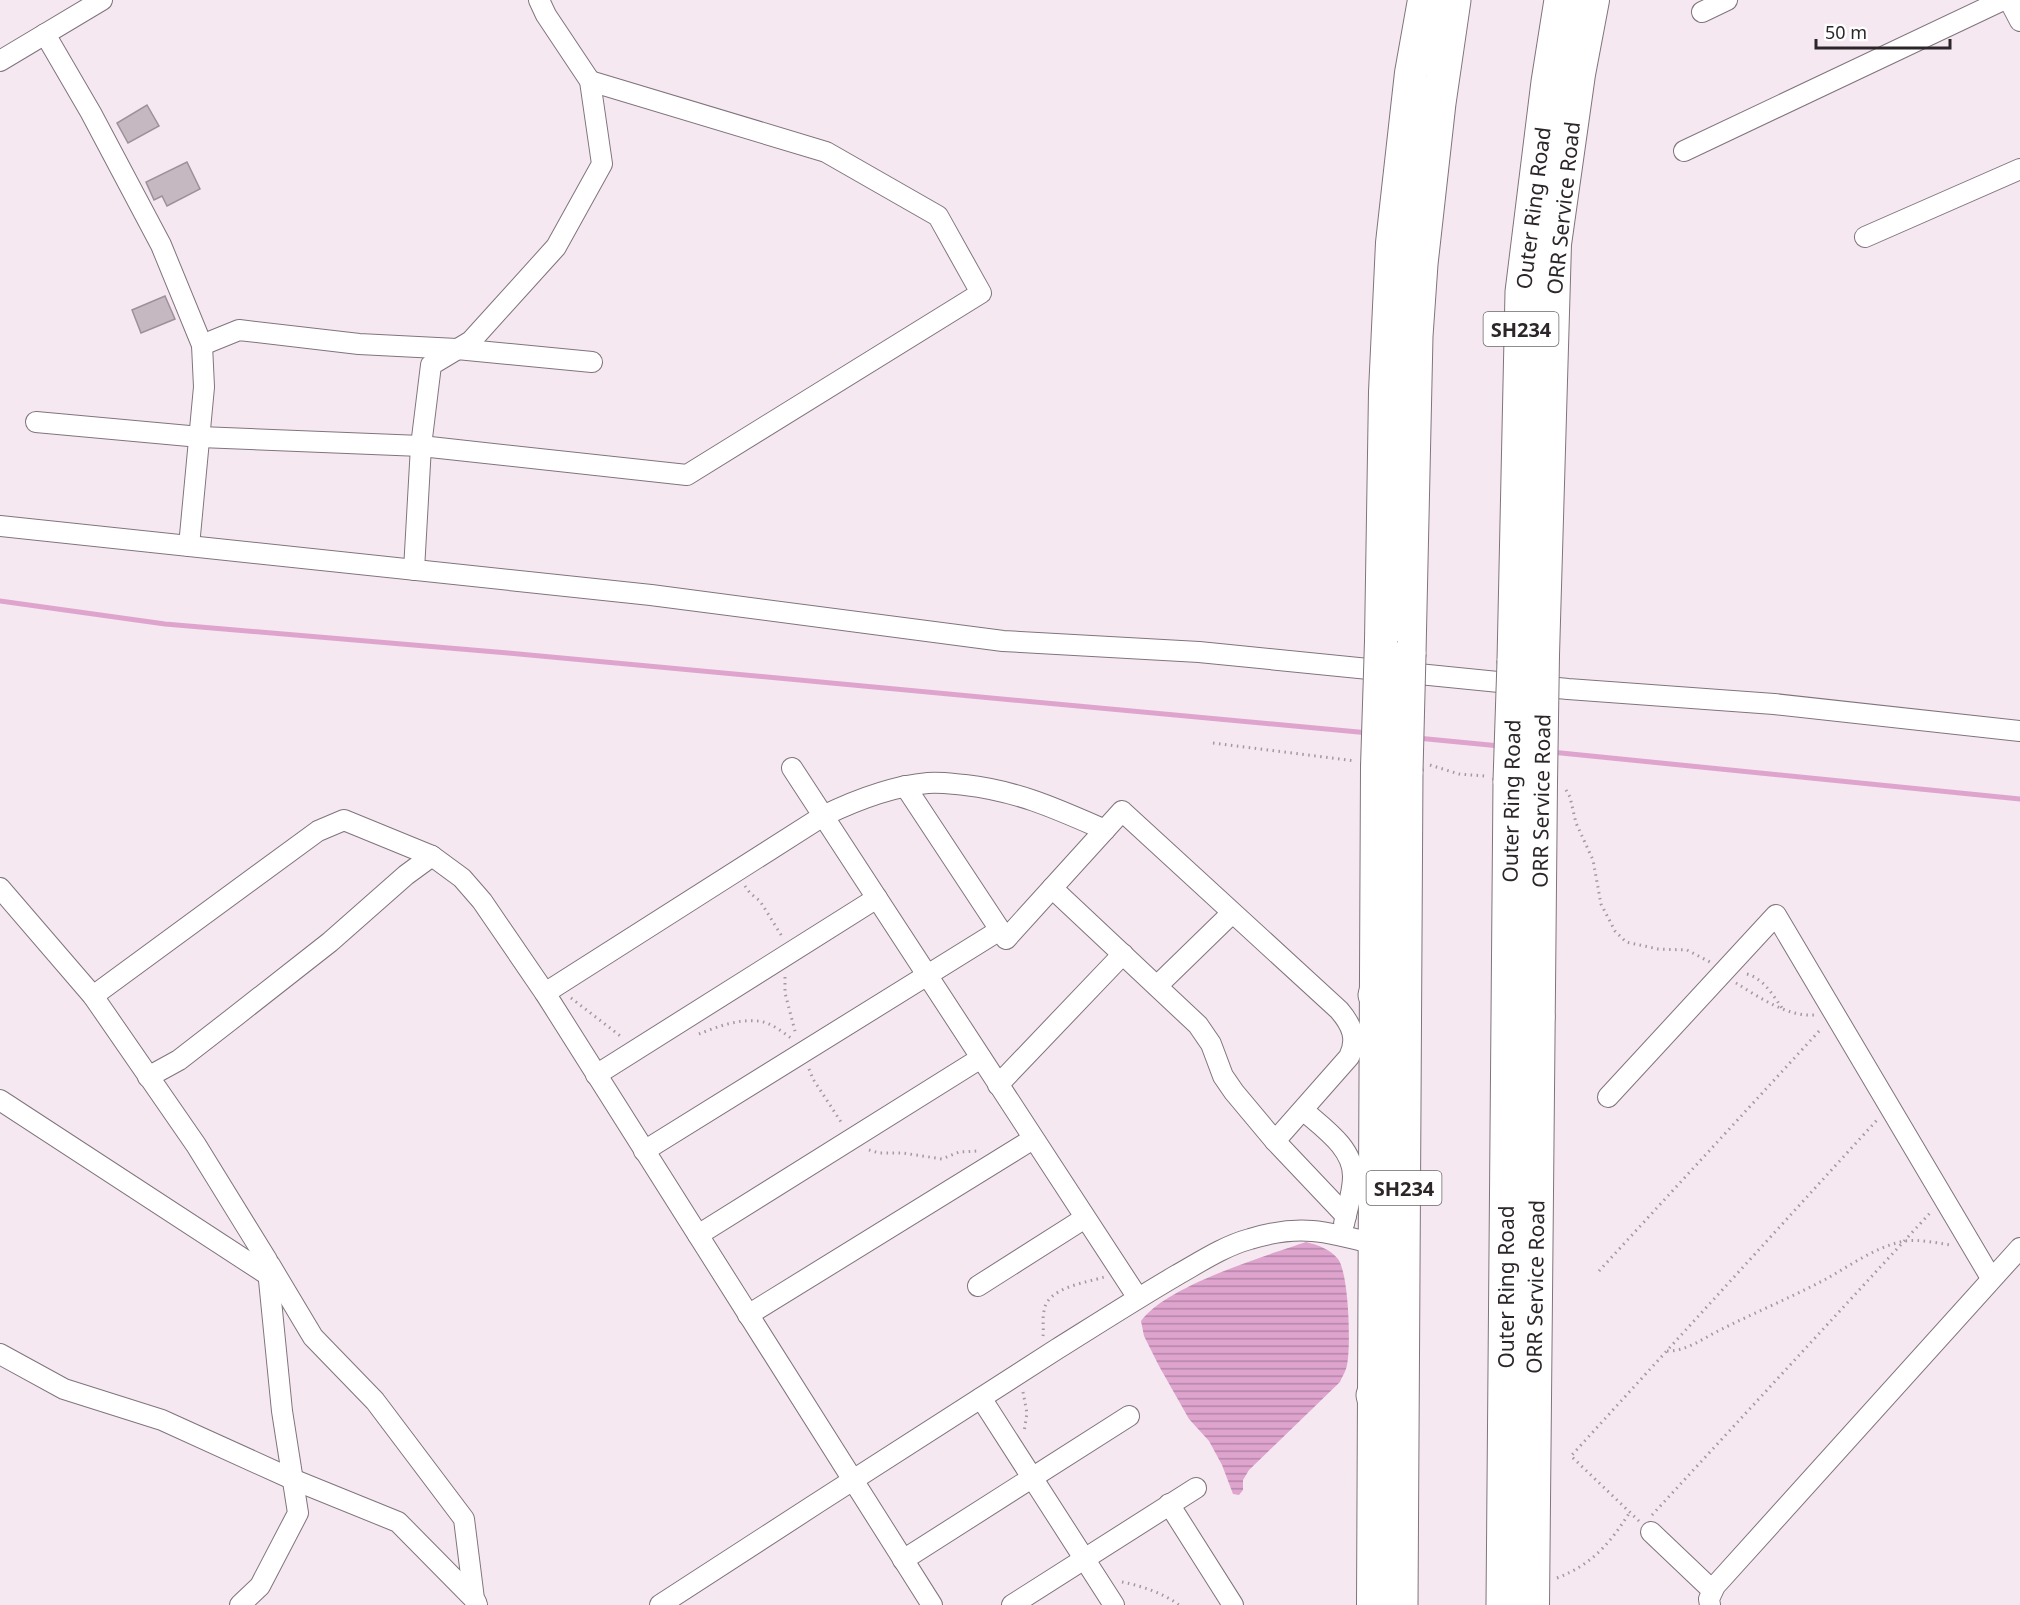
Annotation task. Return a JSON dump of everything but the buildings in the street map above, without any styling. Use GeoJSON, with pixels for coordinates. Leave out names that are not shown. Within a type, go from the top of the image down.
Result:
{"type":"FeatureCollection","features":[{"type":"Feature","properties":{"kind":"highway","name":"SH234"},"geometry":{"type":"LineString","coordinates":[[1401,1605],[1405,889],[1391,769],[1395,648],[1420,264],[1454,0]]}},
{"type":"Feature","properties":{"kind":"highway","name":"Outer Ring Road"},"geometry":{"type":"LineString","coordinates":[[1503,1605],[1509,913],[1525,782],[1528,658],[1522,292],[1547,94],[1562,0]]}},
{"type":"Feature","properties":{"kind":"highway"},"geometry":{"type":"LineString","coordinates":[[1375,995],[1405,889]]}},
{"type":"Feature","properties":{"kind":"highway"},"geometry":{"type":"LineString","coordinates":[[1509,913],[1538,1017]]}},
{"type":"Feature","properties":{"kind":"highway"},"geometry":{"type":"LineString","coordinates":[[1504,1485],[1534,1384]]}},
{"type":"Feature","properties":{"kind":"highway"},"geometry":{"type":"LineString","coordinates":[[1373,1395],[1402,1515]]}},
{"type":"Feature","properties":{"kind":"main road"},"geometry":{"type":"LineString","coordinates":[[1395,648],[1385,392],[1392,243],[1411,73],[1424,0]]}},
{"type":"Feature","properties":{"kind":"main road","name":"ORR Service Road"},"geometry":{"type":"LineString","coordinates":[[1528,658],[1555,244],[1577,84],[1593,0]]}},
{"type":"Feature","properties":{"kind":"main road"},"geometry":{"type":"LineString","coordinates":[[1373,1605],[1375,995],[1391,769]]}},
{"type":"Feature","properties":{"kind":"main road","name":"ORR Service Road"},"geometry":{"type":"LineString","coordinates":[[1525,782],[1538,1017],[1533,1594]]}},
{"type":"Feature","properties":{"kind":"street"},"geometry":{"type":"LineString","coordinates":[[0,61],[102,0]]}},
{"type":"Feature","properties":{"kind":"street"},"geometry":{"type":"LineString","coordinates":[[414,570],[421,446],[431,365],[471,341],[556,248],[602,164],[590,81],[546,15],[539,0]]}},
{"type":"Feature","properties":{"kind":"street"},"geometry":{"type":"LineString","coordinates":[[1702,12],[1727,0]]}},
{"type":"Feature","properties":{"kind":"street"},"geometry":{"type":"LineString","coordinates":[[1684,151],[2003,0]]}},
{"type":"Feature","properties":{"kind":"street"},"geometry":{"type":"LineString","coordinates":[[2009,0],[2020,21]]}},
{"type":"Feature","properties":{"kind":"street"},"geometry":{"type":"LineString","coordinates":[[45,34],[91,113],[161,245],[202,345],[204,387],[189,546]]}},
{"type":"Feature","properties":{"kind":"street"},"geometry":{"type":"LineString","coordinates":[[36,422],[200,437],[421,446],[687,475],[981,293],[938,216],[826,152],[590,81]]}},
{"type":"Feature","properties":{"kind":"street"},"geometry":{"type":"LineString","coordinates":[[1865,237],[2020,169]]}},
{"type":"Feature","properties":{"kind":"street"},"geometry":{"type":"LineString","coordinates":[[202,345],[239,330],[359,344],[457,349],[592,362]]}},
{"type":"Feature","properties":{"kind":"street"},"geometry":{"type":"LineString","coordinates":[[0,526],[651,595],[1003,642],[1199,652],[1568,689],[1774,704],[2020,731]]}},
{"type":"Feature","properties":{"kind":"street"},"geometry":{"type":"LineString","coordinates":[[792,768],[1138,1298]]}},
{"type":"Feature","properties":{"kind":"street"},"geometry":{"type":"LineString","coordinates":[[545,993],[823,816],[844,806],[905,786],[930,783],[986,788],[1038,801],[1105,830]]}},
{"type":"Feature","properties":{"kind":"street"},"geometry":{"type":"LineString","coordinates":[[905,786],[1006,939],[1122,811],[1340,1010],[1352,1027],[1354,1040],[1349,1057],[1275,1141]]}},
{"type":"Feature","properties":{"kind":"street"},"geometry":{"type":"LineString","coordinates":[[93,996],[318,831],[327,827],[344,820],[432,856],[462,878],[482,901],[545,993],[932,1605]]}},
{"type":"Feature","properties":{"kind":"street"},"geometry":{"type":"LineString","coordinates":[[148,1077],[179,1060],[255,1001],[330,942],[406,875],[432,856]]}},
{"type":"Feature","properties":{"kind":"street"},"geometry":{"type":"LineString","coordinates":[[0,888],[93,996],[196,1145],[268,1267],[313,1337],[375,1401],[464,1519],[476,1603]]}},
{"type":"Feature","properties":{"kind":"street"},"geometry":{"type":"LineString","coordinates":[[1052,888],[1198,1025],[1211,1044],[1223,1076],[1275,1141],[1344,1226],[1374,1244]]}},
{"type":"Feature","properties":{"kind":"street"},"geometry":{"type":"LineString","coordinates":[[596,1075],[877,898]]}},
{"type":"Feature","properties":{"kind":"street"},"geometry":{"type":"LineString","coordinates":[[1157,986],[1232,913]]}},
{"type":"Feature","properties":{"kind":"street"},"geometry":{"type":"LineString","coordinates":[[1608,1097],[1776,915],[1991,1278]]}},
{"type":"Feature","properties":{"kind":"street"},"geometry":{"type":"LineString","coordinates":[[644,1150],[999,930]]}},
{"type":"Feature","properties":{"kind":"street"},"geometry":{"type":"LineString","coordinates":[[998,1085],[1123,954]]}},
{"type":"Feature","properties":{"kind":"street"},"geometry":{"type":"LineString","coordinates":[[698,1235],[981,1058]]}},
{"type":"Feature","properties":{"kind":"street"},"geometry":{"type":"LineString","coordinates":[[0,1100],[268,1267]]}},
{"type":"Feature","properties":{"kind":"street"},"geometry":{"type":"LineString","coordinates":[[1303,1110],[1342,1146],[1350,1157],[1353,1178],[1344,1226]]}},
{"type":"Feature","properties":{"kind":"street"},"geometry":{"type":"LineString","coordinates":[[748,1315],[1033,1139]]}},
{"type":"Feature","properties":{"kind":"street"},"geometry":{"type":"LineString","coordinates":[[978,1286],[1085,1218]]}},
{"type":"Feature","properties":{"kind":"street"},"geometry":{"type":"LineString","coordinates":[[660,1605],[852,1479],[1138,1298],[1200,1262],[1247,1239],[1291,1230],[1344,1226]]}},
{"type":"Feature","properties":{"kind":"street"},"geometry":{"type":"LineString","coordinates":[[1647,1528],[1711,1598],[1991,1278],[2020,1248]]}},
{"type":"Feature","properties":{"kind":"street"},"geometry":{"type":"LineString","coordinates":[[240,1605],[260,1586],[298,1513],[282,1411],[268,1267]]}},
{"type":"Feature","properties":{"kind":"street"},"geometry":{"type":"LineString","coordinates":[[0,1354],[64,1389],[162,1420],[292,1479],[398,1522],[476,1603]]}},
{"type":"Feature","properties":{"kind":"street"},"geometry":{"type":"LineString","coordinates":[[981,1398],[1114,1605]]}},
{"type":"Feature","properties":{"kind":"street"},"geometry":{"type":"LineString","coordinates":[[903,1560],[1129,1416]]}},
{"type":"Feature","properties":{"kind":"street"},"geometry":{"type":"LineString","coordinates":[[1012,1605],[1196,1488]]}},
{"type":"Feature","properties":{"kind":"street"},"geometry":{"type":"LineString","coordinates":[[1169,1504],[1233,1605]]}},
{"type":"Feature","properties":{"kind":"path"},"geometry":{"type":"LineString","coordinates":[[739,870],[750,893],[760,901],[785,940],[785,993],[803,1053],[813,1079],[852,1138],[861,1146],[879,1152],[942,1159],[959,1152],[984,1150],[1005,1157]]}},
{"type":"Feature","properties":{"kind":"path"},"geometry":{"type":"LineString","coordinates":[[1706,958],[1756,977],[1766,986],[1783,1009]]}},
{"type":"Feature","properties":{"kind":"path"},"geometry":{"type":"LineString","coordinates":[[1599,1271],[1834,1014]]}},
{"type":"Feature","properties":{"kind":"path"},"geometry":{"type":"LineString","coordinates":[[1889,1107],[1571,1456],[1647,1528],[1944,1198]]}},
{"type":"Feature","properties":{"kind":"path"},"geometry":{"type":"LineString","coordinates":[[1667,1351],[1676,1351],[1693,1345],[1720,1329],[1824,1280],[1866,1256],[1904,1241],[1935,1242],[1959,1247],[1971,1244]]}},
{"type":"Feature","properties":{"kind":"path"},"geometry":{"type":"LineString","coordinates":[[1017,1455],[1027,1413],[1023,1393],[1028,1368],[1042,1349],[1044,1309],[1049,1300],[1063,1289],[1120,1272]]}},
{"type":"Feature","properties":{"kind":"path"},"geometry":{"type":"LineString","coordinates":[[1533,1594],[1553,1579],[1584,1565],[1603,1550],[1630,1512]]}},
{"type":"Feature","properties":{"kind":"path"},"geometry":{"type":"LineString","coordinates":[[1097,1578],[1134,1584],[1169,1598],[1179,1605]]}},
{"type":"Feature","properties":{"kind":"shaded area"},"geometry":{"type":"Polygon","coordinates":[[[1306,1242],[1331,1253],[1342,1267],[1348,1310],[1349,1343],[1346,1367],[1340,1382],[1249,1470],[1243,1480],[1243,1490],[1239,1495],[1233,1494],[1222,1465],[1209,1441],[1189,1419],[1159,1366],[1144,1336],[1141,1321],[1154,1308],[1193,1284],[1306,1242]]]}},
{"type":"Feature","properties":{"kind":"waterway"},"geometry":{"type":"LineString","coordinates":[[0,601],[165,624],[508,653],[1369,733]]}},
{"type":"Feature","properties":{"kind":"waterway"},"geometry":{"type":"LineString","coordinates":[[1417,738],[1500,746]]}},
{"type":"Feature","properties":{"kind":"waterway"},"geometry":{"type":"LineString","coordinates":[[1551,752],[2020,799]]}}]}
